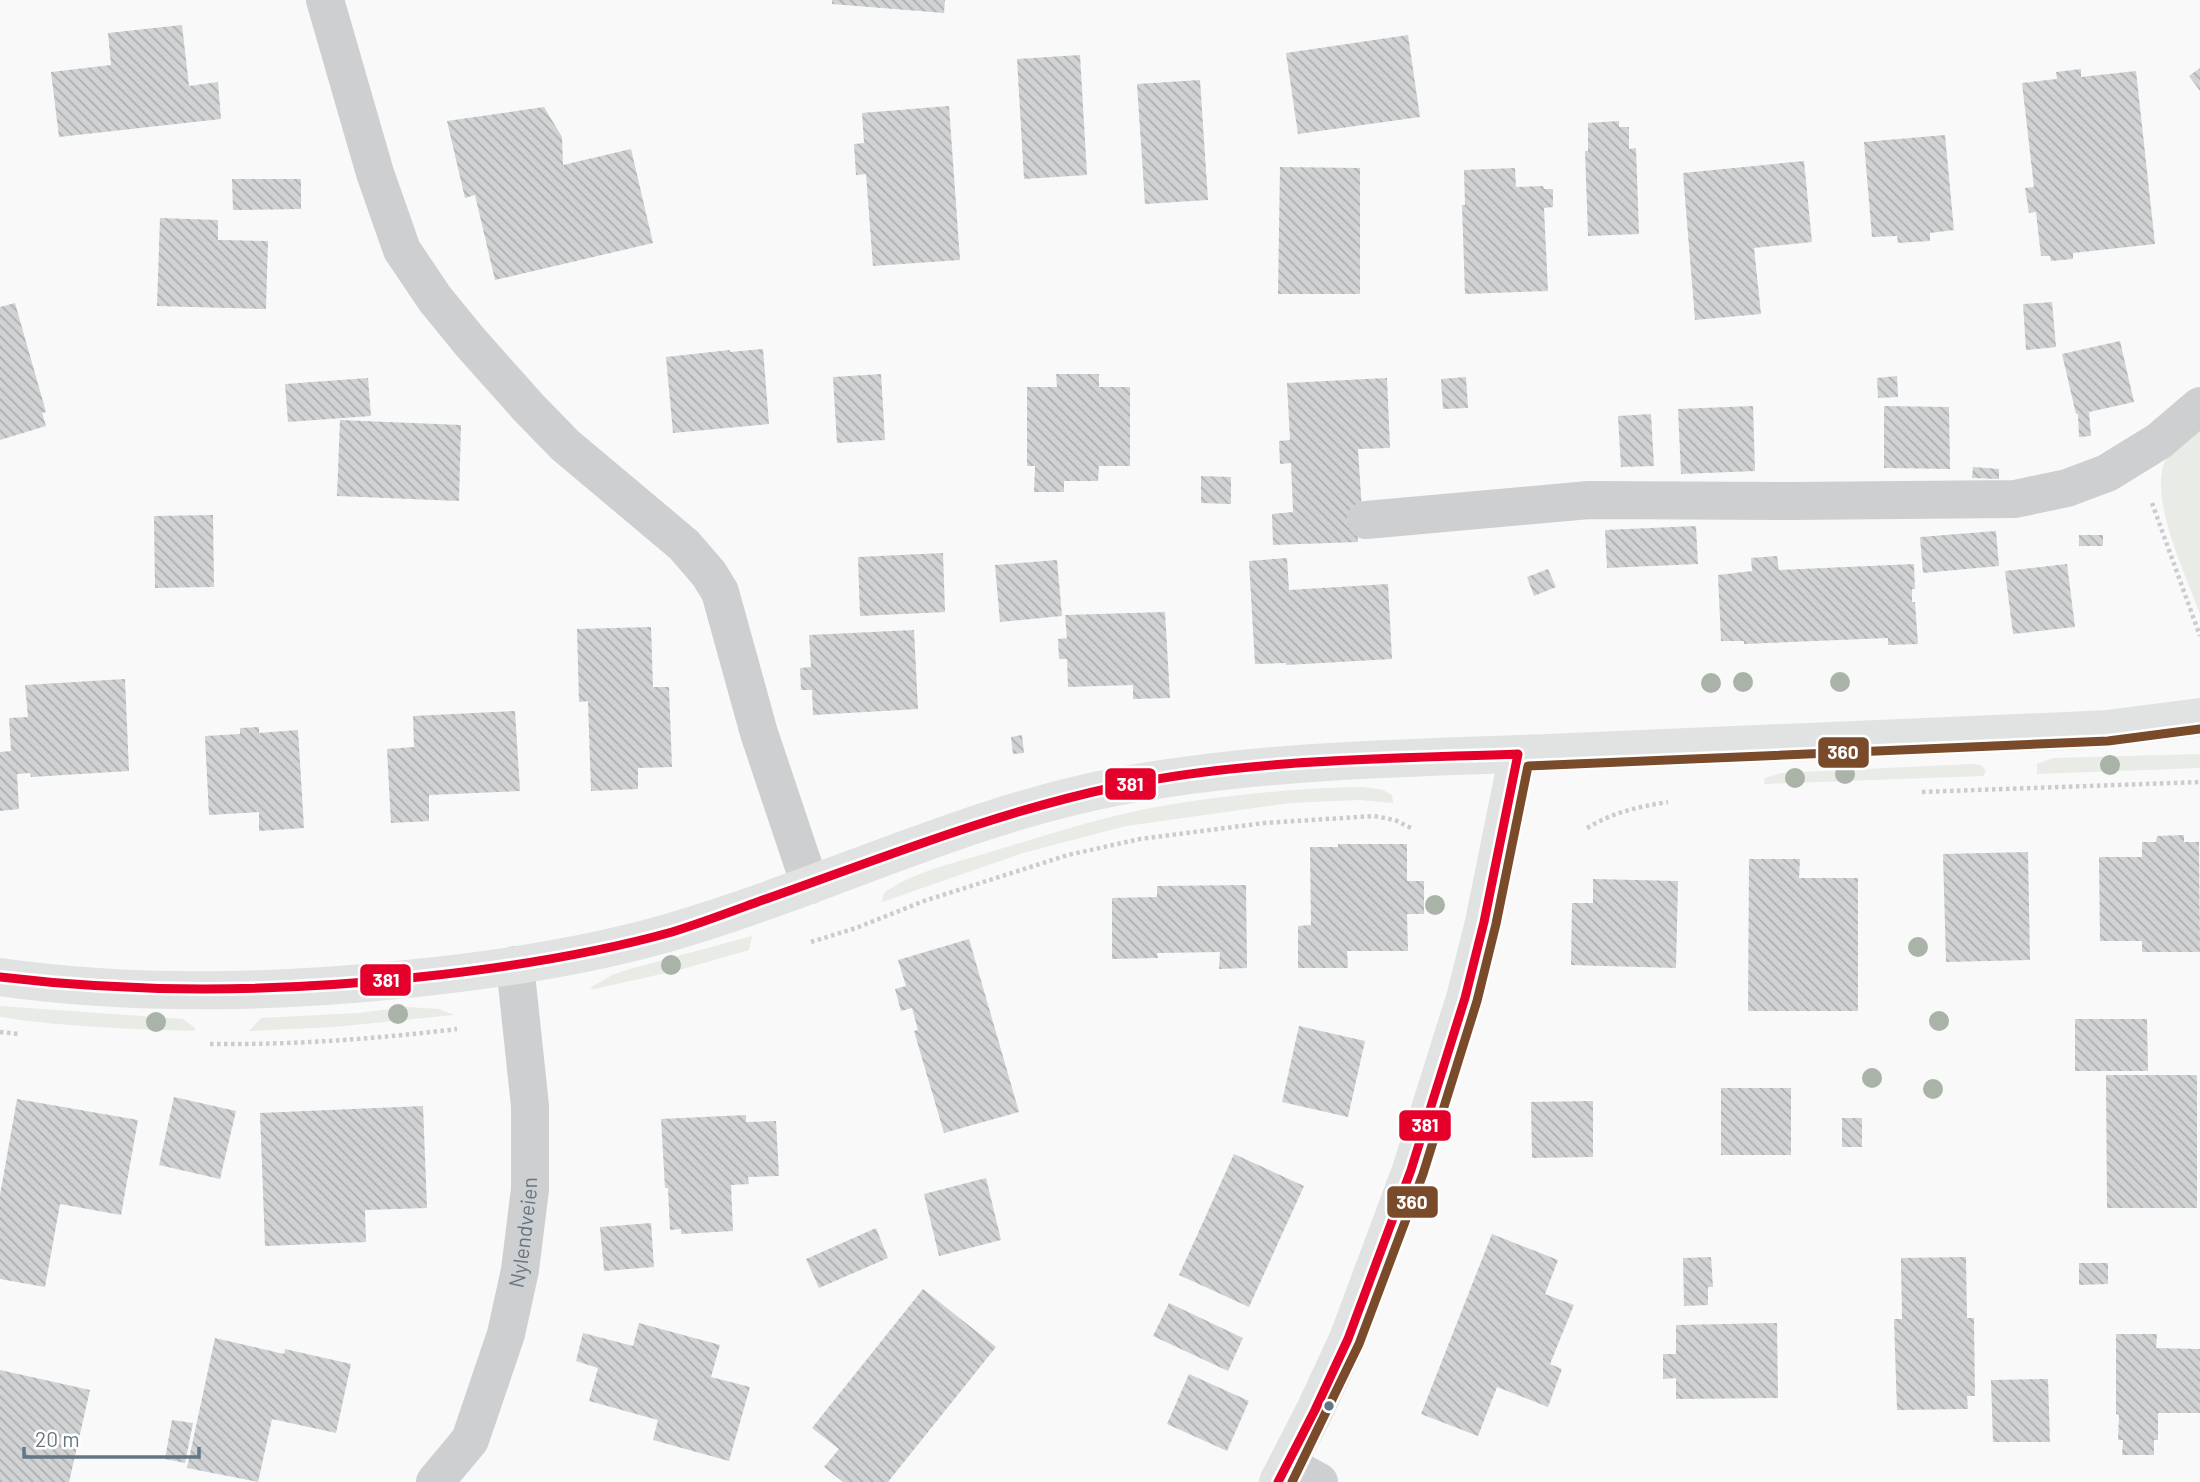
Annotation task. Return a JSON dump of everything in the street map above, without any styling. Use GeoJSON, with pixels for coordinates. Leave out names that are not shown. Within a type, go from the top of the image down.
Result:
{"type":"FeatureCollection","features":[{"type":"Feature","properties":{"kind":"main road"},"geometry":{"type":"LineString","coordinates":[[0,977],[51,984],[145,990],[247,991],[344,985],[515,965],[601,949],[673,931],[1054,801],[1118,786],[1183,776],[1331,761],[2107,729],[2200,717]]}},
{"type":"Feature","properties":{"kind":"main road"},"geometry":{"type":"LineString","coordinates":[[1295,1476],[1428,1119],[1465,998],[1484,922],[1518,754]]}},
{"type":"Feature","properties":{"kind":"street"},"geometry":{"type":"LineString","coordinates":[[325,0],[375,173],[402,250],[435,299],[508,387],[555,435],[684,545],[709,574],[720,592],[759,733],[810,885]]}},
{"type":"Feature","properties":{"kind":"street"},"geometry":{"type":"LineString","coordinates":[[1366,520],[1589,500],[1791,502],[2015,499],[2067,488],[2107,473],[2183,422],[2200,406]]}},
{"type":"Feature","properties":{"kind":"street","name":"Nylendveien"},"geometry":{"type":"LineString","coordinates":[[435,1482],[470,1440],[506,1334],[520,1270],[530,1189],[530,1106],[515,965]]}},
{"type":"Feature","properties":{"kind":"path"},"geometry":{"type":"LineString","coordinates":[[2135,456],[2200,636]]}},
{"type":"Feature","properties":{"kind":"path"},"geometry":{"type":"LineString","coordinates":[[1915,792],[2200,782]]}},
{"type":"Feature","properties":{"kind":"path"},"geometry":{"type":"LineString","coordinates":[[1587,828],[1611,815],[1639,806],[1676,800]]}},
{"type":"Feature","properties":{"kind":"path"},"geometry":{"type":"LineString","coordinates":[[802,945],[856,928],[924,901],[1068,855],[1140,839],[1264,822],[1374,816],[1395,820],[1413,829]]}},
{"type":"Feature","properties":{"kind":"shaded area"},"geometry":{"type":"Polygon","coordinates":[[[2200,424],[2200,614],[2170,533],[2161,488],[2162,469],[2169,454],[2200,424]]]}},
{"type":"Feature","properties":{"kind":"shaded area"},"geometry":{"type":"Polygon","coordinates":[[[2200,754],[2200,768],[2037,774],[2037,764],[2053,758],[2200,754]]]}},
{"type":"Feature","properties":{"kind":"shaded area"},"geometry":{"type":"Polygon","coordinates":[[[1981,765],[1986,771],[1983,776],[1764,784],[1765,778],[1781,773],[1981,765]]]}},
{"type":"Feature","properties":{"kind":"shaded area"},"geometry":{"type":"Polygon","coordinates":[[[1363,787],[1383,790],[1392,795],[1393,803],[1360,800],[1290,803],[1126,826],[1023,853],[882,902],[884,893],[929,871],[1115,816],[1237,795],[1363,787]]]}},
{"type":"Feature","properties":{"kind":"shaded area"},"geometry":{"type":"Polygon","coordinates":[[[752,936],[749,950],[679,970],[590,988],[612,975],[630,969],[752,936]]]}},
{"type":"Feature","properties":{"kind":"shaded area"},"geometry":{"type":"Polygon","coordinates":[[[0,1006],[183,1019],[195,1028],[195,1031],[98,1027],[0,1017],[0,1006]]]}},
{"type":"Feature","properties":{"kind":"shaded area"},"geometry":{"type":"Polygon","coordinates":[[[407,1007],[439,1009],[454,1015],[334,1027],[249,1031],[261,1018],[359,1013],[407,1007]]]}},
{"type":"Feature","properties":{"kind":"building"},"geometry":{"type":"Polygon","coordinates":[[[832,0],[945,0],[944,13],[832,4],[832,0]]]}},
{"type":"Feature","properties":{"kind":"building"},"geometry":{"type":"Polygon","coordinates":[[[182,25],[189,86],[218,82],[221,119],[59,137],[51,72],[111,65],[108,33],[182,25]]]}},
{"type":"Feature","properties":{"kind":"building"},"geometry":{"type":"Polygon","coordinates":[[[1408,35],[1420,117],[1298,134],[1286,53],[1408,35]]]}},
{"type":"Feature","properties":{"kind":"building"},"geometry":{"type":"Polygon","coordinates":[[[1080,55],[1087,175],[1024,179],[1017,59],[1080,55]]]}},
{"type":"Feature","properties":{"kind":"building"},"geometry":{"type":"Polygon","coordinates":[[[2200,68],[2200,91],[2189,76],[2200,68]]]}},
{"type":"Feature","properties":{"kind":"building"},"geometry":{"type":"Polygon","coordinates":[[[2081,69],[2081,77],[2136,71],[2155,244],[2073,253],[2073,259],[2051,261],[2050,256],[2041,256],[2036,212],[2029,213],[2025,188],[2034,187],[2022,83],[2057,79],[2056,72],[2081,69]]]}},
{"type":"Feature","properties":{"kind":"building"},"geometry":{"type":"Polygon","coordinates":[[[1200,80],[1208,200],[1145,204],[1137,84],[1200,80]]]}},
{"type":"Feature","properties":{"kind":"building"},"geometry":{"type":"Polygon","coordinates":[[[949,106],[960,260],[873,266],[866,174],[856,175],[854,144],[864,143],[862,113],[949,106]]]}},
{"type":"Feature","properties":{"kind":"building"},"geometry":{"type":"Polygon","coordinates":[[[544,107],[562,137],[563,165],[631,149],[653,243],[495,280],[475,195],[465,198],[447,121],[544,107]]]}},
{"type":"Feature","properties":{"kind":"building"},"geometry":{"type":"Polygon","coordinates":[[[1619,121],[1619,127],[1629,127],[1629,149],[1636,148],[1639,234],[1588,236],[1585,151],[1588,151],[1588,123],[1619,121]]]}},
{"type":"Feature","properties":{"kind":"building"},"geometry":{"type":"Polygon","coordinates":[[[1945,135],[1954,230],[1930,233],[1930,241],[1898,243],[1897,236],[1872,237],[1864,142],[1945,135]]]}},
{"type":"Feature","properties":{"kind":"building"},"geometry":{"type":"Polygon","coordinates":[[[1804,161],[1812,242],[1754,248],[1761,314],[1695,320],[1683,173],[1804,161]]]}},
{"type":"Feature","properties":{"kind":"building"},"geometry":{"type":"Polygon","coordinates":[[[1280,167],[1360,168],[1360,294],[1278,294],[1280,167]]]}},
{"type":"Feature","properties":{"kind":"building"},"geometry":{"type":"Polygon","coordinates":[[[1515,168],[1516,187],[1543,186],[1544,189],[1553,189],[1553,207],[1544,208],[1548,291],[1465,294],[1462,205],[1465,205],[1464,170],[1515,168]]]}},
{"type":"Feature","properties":{"kind":"building"},"geometry":{"type":"Polygon","coordinates":[[[232,179],[301,179],[301,209],[233,210],[232,179]]]}},
{"type":"Feature","properties":{"kind":"building"},"geometry":{"type":"Polygon","coordinates":[[[160,218],[218,220],[218,240],[268,241],[266,309],[157,306],[160,218]]]}},
{"type":"Feature","properties":{"kind":"building"},"geometry":{"type":"Polygon","coordinates":[[[2052,302],[2056,347],[2026,350],[2023,304],[2052,302]]]}},
{"type":"Feature","properties":{"kind":"building"},"geometry":{"type":"Polygon","coordinates":[[[15,303],[46,412],[42,413],[46,426],[0,440],[0,307],[15,303]]]}},
{"type":"Feature","properties":{"kind":"building"},"geometry":{"type":"Polygon","coordinates":[[[2120,341],[2134,402],[2089,412],[2091,436],[2079,437],[2078,414],[2062,354],[2120,341]]]}},
{"type":"Feature","properties":{"kind":"building"},"geometry":{"type":"Polygon","coordinates":[[[763,349],[769,424],[673,433],[666,357],[763,349]]]}},
{"type":"Feature","properties":{"kind":"building"},"geometry":{"type":"Polygon","coordinates":[[[881,374],[885,440],[837,443],[833,377],[881,374]]]}},
{"type":"Feature","properties":{"kind":"building"},"geometry":{"type":"Polygon","coordinates":[[[1056,374],[1099,374],[1099,387],[1130,387],[1130,466],[1099,466],[1098,481],[1064,481],[1064,492],[1034,492],[1035,466],[1027,466],[1027,387],[1057,387],[1056,374]]]}},
{"type":"Feature","properties":{"kind":"building"},"geometry":{"type":"Polygon","coordinates":[[[1897,376],[1898,397],[1878,398],[1877,378],[1897,376]]]}},
{"type":"Feature","properties":{"kind":"building"},"geometry":{"type":"Polygon","coordinates":[[[1466,377],[1468,408],[1443,409],[1441,379],[1466,377]]]}},
{"type":"Feature","properties":{"kind":"building"},"geometry":{"type":"Polygon","coordinates":[[[368,378],[371,416],[288,422],[285,384],[368,378]]]}},
{"type":"Feature","properties":{"kind":"building"},"geometry":{"type":"Polygon","coordinates":[[[1387,378],[1390,448],[1358,449],[1362,511],[1357,511],[1358,542],[1273,545],[1272,514],[1293,512],[1291,463],[1280,464],[1279,441],[1290,440],[1287,383],[1387,378]]]}},
{"type":"Feature","properties":{"kind":"building"},"geometry":{"type":"Polygon","coordinates":[[[1753,406],[1755,471],[1681,474],[1678,409],[1753,406]]]}},
{"type":"Feature","properties":{"kind":"building"},"geometry":{"type":"Polygon","coordinates":[[[1884,406],[1949,407],[1950,469],[1884,468],[1884,406]]]}},
{"type":"Feature","properties":{"kind":"building"},"geometry":{"type":"Polygon","coordinates":[[[1651,414],[1654,466],[1621,467],[1618,416],[1651,414]]]}},
{"type":"Feature","properties":{"kind":"building"},"geometry":{"type":"Polygon","coordinates":[[[340,420],[461,425],[459,501],[337,496],[340,420]]]}},
{"type":"Feature","properties":{"kind":"building"},"geometry":{"type":"Polygon","coordinates":[[[1973,467],[1999,469],[1999,479],[1972,478],[1973,467]]]}},
{"type":"Feature","properties":{"kind":"building"},"geometry":{"type":"Polygon","coordinates":[[[1201,476],[1231,477],[1231,504],[1201,503],[1201,476]]]}},
{"type":"Feature","properties":{"kind":"building"},"geometry":{"type":"Polygon","coordinates":[[[213,515],[214,587],[155,588],[154,516],[213,515]]]}},
{"type":"Feature","properties":{"kind":"building"},"geometry":{"type":"Polygon","coordinates":[[[1696,526],[1698,564],[1607,568],[1605,530],[1696,526]]]}},
{"type":"Feature","properties":{"kind":"building"},"geometry":{"type":"Polygon","coordinates":[[[1996,531],[1999,566],[1923,573],[1920,537],[1996,531]]]}},
{"type":"Feature","properties":{"kind":"building"},"geometry":{"type":"Polygon","coordinates":[[[2079,535],[2103,535],[2103,546],[2079,546],[2079,535]]]}},
{"type":"Feature","properties":{"kind":"building"},"geometry":{"type":"Polygon","coordinates":[[[943,553],[945,612],[860,616],[858,557],[943,553]]]}},
{"type":"Feature","properties":{"kind":"building"},"geometry":{"type":"Polygon","coordinates":[[[1777,556],[1779,570],[1914,564],[1915,589],[1912,589],[1912,602],[1915,602],[1918,644],[1888,645],[1888,638],[1744,644],[1744,641],[1721,641],[1718,575],[1752,571],[1751,558],[1777,556]]]}},
{"type":"Feature","properties":{"kind":"building"},"geometry":{"type":"Polygon","coordinates":[[[1287,558],[1289,590],[1388,584],[1392,659],[1286,665],[1255,664],[1249,561],[1287,558]]]}},
{"type":"Feature","properties":{"kind":"building"},"geometry":{"type":"Polygon","coordinates":[[[1057,560],[1062,616],[1000,622],[995,565],[1057,560]]]}},
{"type":"Feature","properties":{"kind":"building"},"geometry":{"type":"Polygon","coordinates":[[[2067,564],[2075,627],[2013,634],[2005,571],[2067,564]]]}},
{"type":"Feature","properties":{"kind":"building"},"geometry":{"type":"Polygon","coordinates":[[[1548,569],[1556,587],[1534,596],[1527,577],[1548,569]]]}},
{"type":"Feature","properties":{"kind":"building"},"geometry":{"type":"Polygon","coordinates":[[[1165,612],[1170,698],[1133,699],[1133,685],[1068,687],[1067,659],[1059,659],[1058,639],[1067,638],[1065,615],[1165,612]]]}},
{"type":"Feature","properties":{"kind":"building"},"geometry":{"type":"Polygon","coordinates":[[[651,627],[653,687],[669,687],[672,767],[638,768],[638,789],[591,791],[588,701],[579,702],[577,629],[651,627]]]}},
{"type":"Feature","properties":{"kind":"building"},"geometry":{"type":"Polygon","coordinates":[[[914,630],[918,709],[813,715],[812,690],[801,690],[800,668],[811,667],[809,635],[914,630]]]}},
{"type":"Feature","properties":{"kind":"building"},"geometry":{"type":"Polygon","coordinates":[[[125,679],[129,771],[31,777],[30,773],[17,774],[19,809],[0,811],[0,752],[11,751],[9,718],[28,717],[25,685],[125,679]]]}},
{"type":"Feature","properties":{"kind":"building"},"geometry":{"type":"Polygon","coordinates":[[[515,711],[520,791],[429,795],[429,821],[391,823],[387,749],[414,747],[413,716],[515,711]]]}},
{"type":"Feature","properties":{"kind":"building"},"geometry":{"type":"Polygon","coordinates":[[[259,727],[259,733],[298,730],[304,828],[259,831],[259,812],[209,815],[205,736],[240,734],[240,728],[259,727]]]}},
{"type":"Feature","properties":{"kind":"building"},"geometry":{"type":"Polygon","coordinates":[[[1022,735],[1024,753],[1013,754],[1011,737],[1022,735]]]}},
{"type":"Feature","properties":{"kind":"building"},"geometry":{"type":"Polygon","coordinates":[[[2184,835],[2184,842],[2199,842],[2200,952],[2142,952],[2142,941],[2100,941],[2099,857],[2142,857],[2142,842],[2156,842],[2157,836],[2184,835]]]}},
{"type":"Feature","properties":{"kind":"building"},"geometry":{"type":"Polygon","coordinates":[[[1338,844],[1407,844],[1407,881],[1424,881],[1424,914],[1407,914],[1408,951],[1347,951],[1348,968],[1298,968],[1298,926],[1311,925],[1310,847],[1338,847],[1338,844]]]}},
{"type":"Feature","properties":{"kind":"building"},"geometry":{"type":"Polygon","coordinates":[[[2028,852],[2030,960],[1946,962],[1943,854],[2028,852]]]}},
{"type":"Feature","properties":{"kind":"building"},"geometry":{"type":"Polygon","coordinates":[[[1749,859],[1800,859],[1799,878],[1858,878],[1858,1011],[1748,1011],[1749,859]]]}},
{"type":"Feature","properties":{"kind":"building"},"geometry":{"type":"Polygon","coordinates":[[[1593,879],[1678,881],[1676,968],[1571,965],[1572,903],[1593,903],[1593,879]]]}},
{"type":"Feature","properties":{"kind":"building"},"geometry":{"type":"Polygon","coordinates":[[[1246,885],[1247,968],[1219,969],[1220,952],[1157,953],[1158,958],[1112,959],[1112,898],[1157,897],[1157,886],[1246,885]]]}},
{"type":"Feature","properties":{"kind":"building"},"geometry":{"type":"Polygon","coordinates":[[[969,939],[1019,1112],[944,1133],[914,1031],[918,1030],[912,1008],[901,1011],[895,989],[906,986],[898,960],[969,939]]]}},
{"type":"Feature","properties":{"kind":"building"},"geometry":{"type":"Polygon","coordinates":[[[2075,1019],[2147,1019],[2148,1071],[2075,1071],[2075,1019]]]}},
{"type":"Feature","properties":{"kind":"building"},"geometry":{"type":"Polygon","coordinates":[[[1299,1026],[1365,1041],[1348,1117],[1282,1102],[1299,1026]]]}},
{"type":"Feature","properties":{"kind":"building"},"geometry":{"type":"Polygon","coordinates":[[[2106,1075],[2197,1075],[2197,1208],[2107,1208],[2106,1075]]]}},
{"type":"Feature","properties":{"kind":"building"},"geometry":{"type":"Polygon","coordinates":[[[1721,1088],[1791,1088],[1791,1155],[1721,1155],[1721,1088]]]}},
{"type":"Feature","properties":{"kind":"building"},"geometry":{"type":"Polygon","coordinates":[[[174,1097],[236,1111],[220,1179],[159,1165],[174,1097]]]}},
{"type":"Feature","properties":{"kind":"building"},"geometry":{"type":"Polygon","coordinates":[[[17,1099],[138,1120],[121,1215],[60,1204],[45,1287],[0,1279],[0,1195],[17,1099]]]}},
{"type":"Feature","properties":{"kind":"building"},"geometry":{"type":"Polygon","coordinates":[[[1593,1101],[1593,1157],[1532,1158],[1531,1102],[1593,1101]]]}},
{"type":"Feature","properties":{"kind":"building"},"geometry":{"type":"Polygon","coordinates":[[[423,1106],[427,1208],[365,1210],[366,1242],[265,1246],[260,1113],[423,1106]]]}},
{"type":"Feature","properties":{"kind":"building"},"geometry":{"type":"Polygon","coordinates":[[[746,1115],[746,1122],[776,1121],[779,1176],[748,1177],[749,1184],[731,1185],[733,1231],[681,1234],[681,1229],[670,1230],[661,1119],[746,1115]]]}},
{"type":"Feature","properties":{"kind":"building"},"geometry":{"type":"Polygon","coordinates":[[[1842,1118],[1862,1118],[1862,1147],[1842,1147],[1842,1118]]]}},
{"type":"Feature","properties":{"kind":"building"},"geometry":{"type":"Polygon","coordinates":[[[1234,1154],[1304,1186],[1249,1307],[1179,1275],[1234,1154]]]}},
{"type":"Feature","properties":{"kind":"building"},"geometry":{"type":"Polygon","coordinates":[[[986,1178],[1001,1240],[939,1256],[924,1194],[986,1178]]]}},
{"type":"Feature","properties":{"kind":"building"},"geometry":{"type":"Polygon","coordinates":[[[651,1223],[654,1267],[604,1271],[600,1227],[651,1223]]]}},
{"type":"Feature","properties":{"kind":"building"},"geometry":{"type":"Polygon","coordinates":[[[876,1228],[888,1258],[819,1288],[806,1259],[876,1228]]]}},
{"type":"Feature","properties":{"kind":"building"},"geometry":{"type":"Polygon","coordinates":[[[1492,1234],[1558,1260],[1545,1294],[1574,1305],[1550,1364],[1562,1369],[1548,1407],[1497,1387],[1478,1436],[1421,1414],[1492,1234]]]}},
{"type":"Feature","properties":{"kind":"building"},"geometry":{"type":"Polygon","coordinates":[[[1711,1257],[1713,1287],[1708,1287],[1708,1305],[1684,1306],[1683,1258],[1711,1257]]]}},
{"type":"Feature","properties":{"kind":"building"},"geometry":{"type":"Polygon","coordinates":[[[1966,1257],[1967,1318],[1974,1318],[1975,1396],[1967,1396],[1968,1409],[1897,1410],[1894,1319],[1902,1319],[1901,1258],[1966,1257]]]}},
{"type":"Feature","properties":{"kind":"building"},"geometry":{"type":"Polygon","coordinates":[[[2079,1263],[2108,1263],[2108,1284],[2079,1285],[2079,1263]]]}},
{"type":"Feature","properties":{"kind":"building"},"geometry":{"type":"Polygon","coordinates":[[[923,1289],[996,1347],[888,1482],[843,1482],[824,1467],[839,1449],[812,1428],[923,1289]]]}},
{"type":"Feature","properties":{"kind":"building"},"geometry":{"type":"Polygon","coordinates":[[[1169,1303],[1243,1338],[1228,1371],[1153,1336],[1169,1303]]]}},
{"type":"Feature","properties":{"kind":"building"},"geometry":{"type":"Polygon","coordinates":[[[639,1323],[720,1345],[711,1377],[750,1387],[729,1461],[653,1440],[658,1420],[589,1401],[598,1368],[576,1361],[583,1333],[633,1346],[639,1323]]]}},
{"type":"Feature","properties":{"kind":"building"},"geometry":{"type":"Polygon","coordinates":[[[1777,1323],[1778,1398],[1676,1399],[1676,1378],[1663,1379],[1663,1354],[1676,1354],[1676,1325],[1777,1323]]]}},
{"type":"Feature","properties":{"kind":"building"},"geometry":{"type":"Polygon","coordinates":[[[2116,1334],[2157,1334],[2156,1348],[2200,1349],[2200,1413],[2158,1413],[2158,1440],[2154,1440],[2154,1455],[2122,1455],[2123,1440],[2118,1440],[2119,1415],[2116,1414],[2116,1334]]]}},
{"type":"Feature","properties":{"kind":"building"},"geometry":{"type":"Polygon","coordinates":[[[215,1338],[284,1354],[285,1349],[351,1364],[336,1433],[272,1419],[258,1482],[187,1468],[215,1338]]]}},
{"type":"Feature","properties":{"kind":"building"},"geometry":{"type":"Polygon","coordinates":[[[0,1370],[90,1390],[69,1482],[0,1482],[0,1370]]]}},
{"type":"Feature","properties":{"kind":"building"},"geometry":{"type":"Polygon","coordinates":[[[1189,1374],[1249,1401],[1227,1451],[1167,1424],[1189,1374]]]}},
{"type":"Feature","properties":{"kind":"building"},"geometry":{"type":"Polygon","coordinates":[[[2048,1379],[2050,1442],[1993,1442],[1991,1380],[2048,1379]]]}},
{"type":"Feature","properties":{"kind":"building"},"geometry":{"type":"Polygon","coordinates":[[[172,1420],[193,1423],[185,1463],[165,1459],[172,1420]]]}},
{"type":"Feature","properties":{"kind":"transit line","name":"360"},"geometry":{"type":"LineString","coordinates":[[1292,1482],[1359,1344],[1423,1174],[1477,1001],[1496,924],[1528,766],[2108,741],[2200,729]]}},
{"type":"Feature","properties":{"kind":"transit line","name":"381"},"geometry":{"type":"LineString","coordinates":[[0,977],[105,986],[262,988],[367,982],[515,965],[578,954],[672,932],[980,824],[1115,787],[1265,766],[1366,759],[1518,754],[1484,922],[1465,998],[1411,1170],[1348,1339],[1278,1482]]}}]}
